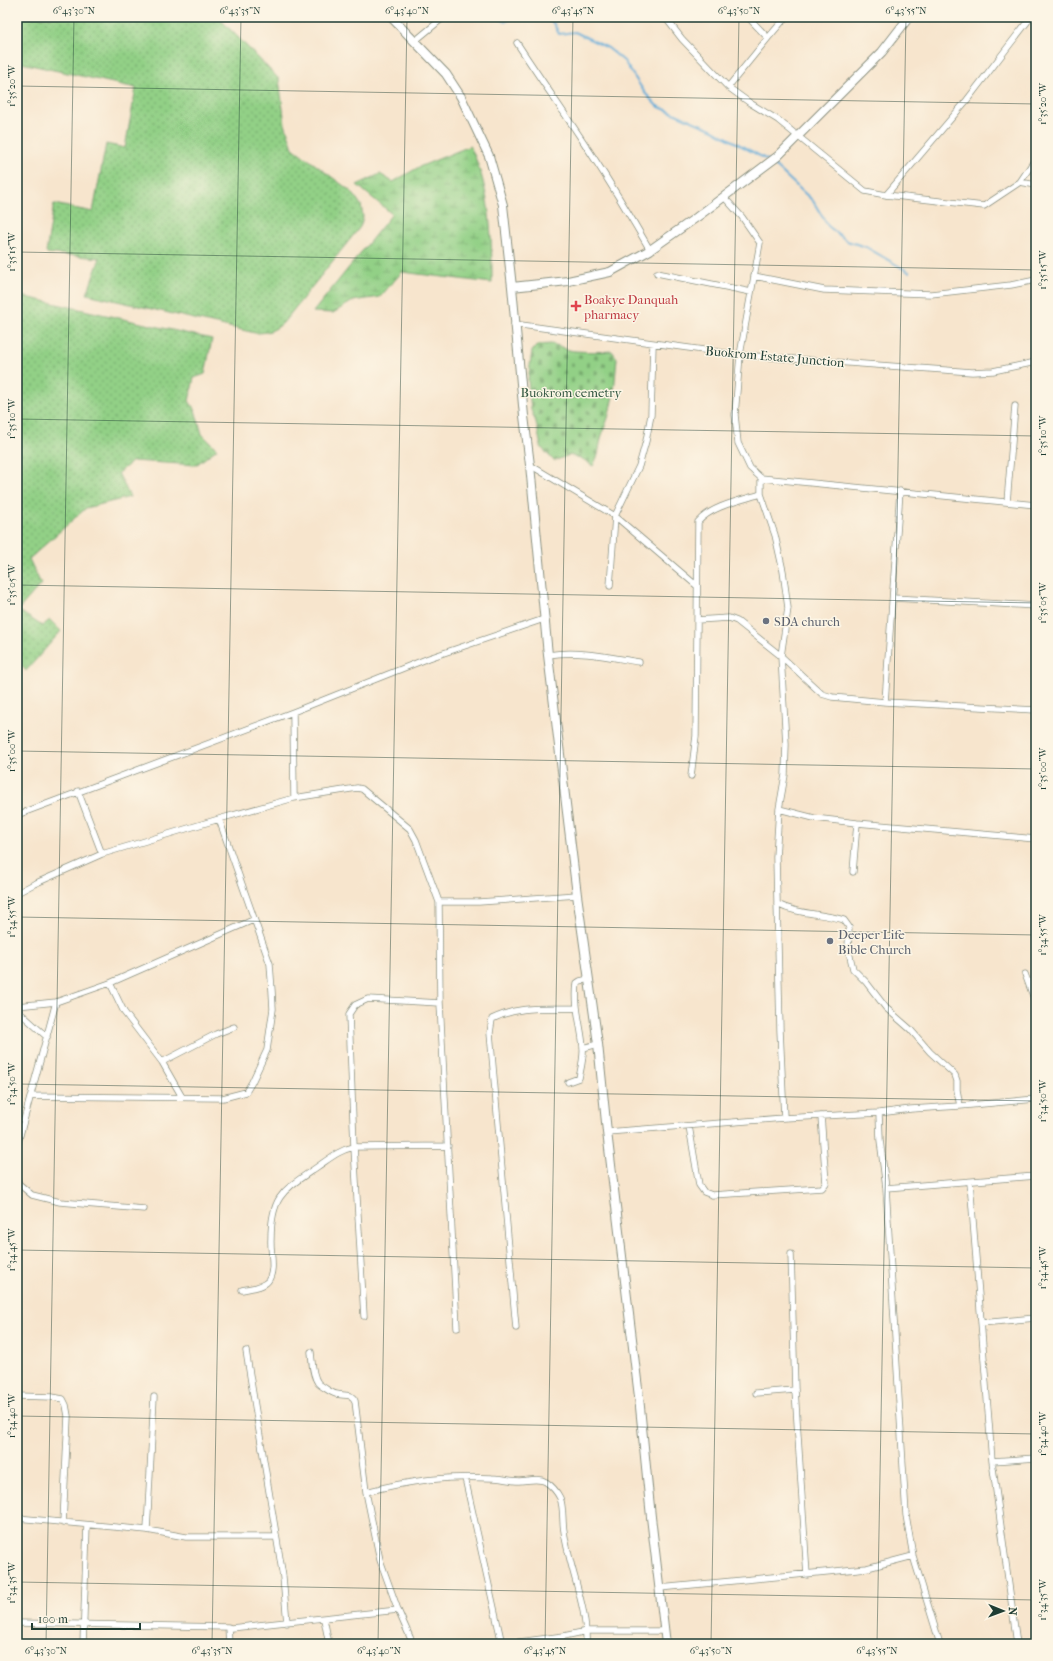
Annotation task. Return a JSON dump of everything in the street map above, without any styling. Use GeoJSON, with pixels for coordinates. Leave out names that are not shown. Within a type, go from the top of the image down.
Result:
{"type":"FeatureCollection","features":[{"type":"Feature","properties":{"kind":"street"},"geometry":{"type":"LineString","coordinates":[[391,17],[446,74],[461,97],[489,156],[503,205],[548,655],[577,895],[598,1044],[666,1644]]}},
{"type":"Feature","properties":{"kind":"street"},"geometry":{"type":"LineString","coordinates":[[415,41],[444,17]]}},
{"type":"Feature","properties":{"kind":"street"},"geometry":{"type":"LineString","coordinates":[[665,17],[682,39],[728,87],[750,103],[778,120],[866,190],[886,196],[984,206],[1020,182],[1036,158]]}},
{"type":"Feature","properties":{"kind":"street"},"geometry":{"type":"LineString","coordinates":[[748,17],[768,38]]}},
{"type":"Feature","properties":{"kind":"street"},"geometry":{"type":"LineString","coordinates":[[728,87],[786,17]]}},
{"type":"Feature","properties":{"kind":"street"},"geometry":{"type":"LineString","coordinates":[[512,287],[568,281],[610,272],[650,250],[764,168],[778,156],[882,52],[909,17]]}},
{"type":"Feature","properties":{"kind":"street"},"geometry":{"type":"LineString","coordinates":[[886,196],[967,100],[1032,17]]}},
{"type":"Feature","properties":{"kind":"street"},"geometry":{"type":"LineString","coordinates":[[517,43],[556,104],[589,151],[650,250]]}},
{"type":"Feature","properties":{"kind":"street"},"geometry":{"type":"LineString","coordinates":[[1020,182],[1036,184]]}},
{"type":"Feature","properties":{"kind":"street"},"geometry":{"type":"LineString","coordinates":[[724,197],[742,217],[760,243],[740,355],[735,415],[738,443],[750,468],[761,478],[1036,504]]}},
{"type":"Feature","properties":{"kind":"street"},"geometry":{"type":"LineString","coordinates":[[657,273],[752,292]]}},
{"type":"Feature","properties":{"kind":"street"},"geometry":{"type":"LineString","coordinates":[[754,276],[824,290],[931,294],[1011,285],[1036,280]]}},
{"type":"Feature","properties":{"kind":"street","name":"Buokrom Estate Junction"},"geometry":{"type":"LineString","coordinates":[[514,324],[740,355],[972,372],[993,371],[1036,362]]}},
{"type":"Feature","properties":{"kind":"street"},"geometry":{"type":"LineString","coordinates":[[610,586],[615,516],[639,466],[651,415],[653,344]]}},
{"type":"Feature","properties":{"kind":"street"},"geometry":{"type":"LineString","coordinates":[[1007,502],[1015,406]]}},
{"type":"Feature","properties":{"kind":"street"},"geometry":{"type":"LineString","coordinates":[[530,465],[615,516],[698,586]]}},
{"type":"Feature","properties":{"kind":"street"},"geometry":{"type":"LineString","coordinates":[[761,478],[761,494],[775,535],[783,570],[788,608],[781,656],[786,744],[785,775],[780,809],[776,857],[780,1030],[784,1118]]}},
{"type":"Feature","properties":{"kind":"street"},"geometry":{"type":"LineString","coordinates":[[885,702],[900,491]]}},
{"type":"Feature","properties":{"kind":"street"},"geometry":{"type":"LineString","coordinates":[[691,776],[696,736],[698,522],[703,515],[712,510],[761,494]]}},
{"type":"Feature","properties":{"kind":"street"},"geometry":{"type":"LineString","coordinates":[[893,598],[1036,606]]}},
{"type":"Feature","properties":{"kind":"street"},"geometry":{"type":"LineString","coordinates":[[698,620],[729,618],[737,621],[781,656],[822,694],[832,697],[885,702],[1036,710]]}},
{"type":"Feature","properties":{"kind":"street"},"geometry":{"type":"LineString","coordinates":[[17,815],[293,712],[429,658],[544,619]]}},
{"type":"Feature","properties":{"kind":"street"},"geometry":{"type":"LineString","coordinates":[[548,655],[563,653],[594,654],[639,662]]}},
{"type":"Feature","properties":{"kind":"street"},"geometry":{"type":"LineString","coordinates":[[293,712],[294,798]]}},
{"type":"Feature","properties":{"kind":"street"},"geometry":{"type":"LineString","coordinates":[[17,894],[34,884],[102,854],[219,818],[294,798],[357,788],[362,789],[410,829],[416,840],[439,902],[440,1003],[457,1328]]}},
{"type":"Feature","properties":{"kind":"street"},"geometry":{"type":"LineString","coordinates":[[78,791],[102,854]]}},
{"type":"Feature","properties":{"kind":"street"},"geometry":{"type":"LineString","coordinates":[[780,809],[814,818],[1036,839]]}},
{"type":"Feature","properties":{"kind":"street"},"geometry":{"type":"LineString","coordinates":[[31,1096],[223,1098],[246,1092],[267,1050],[273,1009],[270,964],[253,920],[219,818]]}},
{"type":"Feature","properties":{"kind":"street"},"geometry":{"type":"LineString","coordinates":[[853,872],[857,823]]}},
{"type":"Feature","properties":{"kind":"street"},"geometry":{"type":"LineString","coordinates":[[439,902],[479,902],[577,895]]}},
{"type":"Feature","properties":{"kind":"street"},"geometry":{"type":"LineString","coordinates":[[777,904],[788,910],[844,920],[849,927],[848,948],[853,969],[866,982],[886,1008],[910,1029],[930,1052],[955,1075],[960,1106]]}},
{"type":"Feature","properties":{"kind":"street"},"geometry":{"type":"LineString","coordinates":[[17,1006],[56,1002],[110,983],[253,920]]}},
{"type":"Feature","properties":{"kind":"street"},"geometry":{"type":"LineString","coordinates":[[1025,974],[1036,1004]]}},
{"type":"Feature","properties":{"kind":"street"},"geometry":{"type":"LineString","coordinates":[[568,1082],[578,1078],[582,1063],[583,1048],[576,1008],[577,984],[580,981],[588,979]]}},
{"type":"Feature","properties":{"kind":"street"},"geometry":{"type":"LineString","coordinates":[[110,983],[124,1012],[162,1062],[182,1097]]}},
{"type":"Feature","properties":{"kind":"street"},"geometry":{"type":"LineString","coordinates":[[364,1316],[354,1147],[349,1014],[355,1005],[368,999],[440,1003]]}},
{"type":"Feature","properties":{"kind":"street"},"geometry":{"type":"LineString","coordinates":[[17,1146],[56,1002]]}},
{"type":"Feature","properties":{"kind":"street"},"geometry":{"type":"LineString","coordinates":[[516,1328],[490,1033],[492,1020],[504,1013],[519,1009],[576,1008]]}},
{"type":"Feature","properties":{"kind":"street"},"geometry":{"type":"LineString","coordinates":[[17,1010],[47,1037]]}},
{"type":"Feature","properties":{"kind":"street"},"geometry":{"type":"LineString","coordinates":[[162,1062],[216,1034],[234,1027]]}},
{"type":"Feature","properties":{"kind":"street"},"geometry":{"type":"LineString","coordinates":[[583,1048],[598,1044]]}},
{"type":"Feature","properties":{"kind":"street"},"geometry":{"type":"LineString","coordinates":[[607,1132],[784,1118],[879,1113],[1036,1099]]}},
{"type":"Feature","properties":{"kind":"street"},"geometry":{"type":"LineString","coordinates":[[879,1113],[880,1140],[886,1188],[906,1515],[913,1556],[940,1644]]}},
{"type":"Feature","properties":{"kind":"street"},"geometry":{"type":"LineString","coordinates":[[689,1126],[699,1185],[704,1192],[712,1195],[822,1188],[826,1183],[821,1116]]}},
{"type":"Feature","properties":{"kind":"street"},"geometry":{"type":"LineString","coordinates":[[242,1290],[264,1285],[268,1280],[272,1270],[270,1238],[272,1216],[276,1202],[290,1185],[343,1149],[354,1147],[448,1146]]}},
{"type":"Feature","properties":{"kind":"street"},"geometry":{"type":"LineString","coordinates":[[886,1188],[1036,1176]]}},
{"type":"Feature","properties":{"kind":"street"},"geometry":{"type":"LineString","coordinates":[[17,1179],[19,1184],[32,1195],[60,1202],[144,1210]]}},
{"type":"Feature","properties":{"kind":"street"},"geometry":{"type":"LineString","coordinates":[[970,1182],[992,1461],[1017,1644]]}},
{"type":"Feature","properties":{"kind":"street"},"geometry":{"type":"LineString","coordinates":[[791,1254],[795,1390],[807,1575]]}},
{"type":"Feature","properties":{"kind":"street"},"geometry":{"type":"LineString","coordinates":[[981,1323],[1036,1318]]}},
{"type":"Feature","properties":{"kind":"street"},"geometry":{"type":"LineString","coordinates":[[246,1351],[276,1537],[288,1623]]}},
{"type":"Feature","properties":{"kind":"street"},"geometry":{"type":"LineString","coordinates":[[311,1352],[315,1376],[318,1384],[335,1394],[351,1396],[355,1401],[366,1492],[380,1560],[398,1610],[413,1644]]}},
{"type":"Feature","properties":{"kind":"street"},"geometry":{"type":"LineString","coordinates":[[756,1393],[795,1390]]}},
{"type":"Feature","properties":{"kind":"street"},"geometry":{"type":"LineString","coordinates":[[17,1396],[52,1397],[63,1399],[66,1405],[68,1416],[63,1523]]}},
{"type":"Feature","properties":{"kind":"street"},"geometry":{"type":"LineString","coordinates":[[147,1530],[154,1398]]}},
{"type":"Feature","properties":{"kind":"street"},"geometry":{"type":"LineString","coordinates":[[992,1461],[1036,1458]]}},
{"type":"Feature","properties":{"kind":"street"},"geometry":{"type":"LineString","coordinates":[[465,1478],[503,1644],[564,1636],[587,1631],[664,1631]]}},
{"type":"Feature","properties":{"kind":"street"},"geometry":{"type":"LineString","coordinates":[[366,1492],[419,1480],[494,1478],[520,1481],[541,1480],[547,1483],[560,1499],[568,1554],[587,1631],[586,1644]]}},
{"type":"Feature","properties":{"kind":"street"},"geometry":{"type":"LineString","coordinates":[[17,1518],[147,1530],[186,1537],[276,1537]]}},
{"type":"Feature","properties":{"kind":"street"},"geometry":{"type":"LineString","coordinates":[[83,1644],[87,1525]]}},
{"type":"Feature","properties":{"kind":"street"},"geometry":{"type":"LineString","coordinates":[[660,1588],[867,1568],[913,1556]]}},
{"type":"Feature","properties":{"kind":"street"},"geometry":{"type":"LineString","coordinates":[[17,1623],[232,1628],[398,1610]]}},
{"type":"Feature","properties":{"kind":"street"},"geometry":{"type":"LineString","coordinates":[[324,1619],[329,1644]]}},
{"type":"Feature","properties":{"kind":"street"},"geometry":{"type":"LineString","coordinates":[[228,1627],[229,1644]]}},
{"type":"Feature","properties":{"kind":"green space"},"geometry":{"type":"Polygon","coordinates":[[[17,17],[218,17],[279,79],[285,124],[293,148],[352,192],[361,205],[363,217],[360,227],[283,323],[270,331],[255,333],[87,294],[100,258],[46,253],[54,204],[93,212],[106,144],[125,148],[136,88],[17,62],[17,17]]]}},
{"type":"Feature","properties":{"kind":"green space"},"geometry":{"type":"Polygon","coordinates":[[[470,146],[482,179],[489,213],[492,248],[492,283],[402,272],[380,297],[353,301],[333,313],[313,312],[392,214],[357,185],[380,174],[393,182],[419,167],[470,146]]]}},
{"type":"Feature","properties":{"kind":"green space"},"geometry":{"type":"Polygon","coordinates":[[[17,295],[212,339],[205,374],[194,378],[189,401],[195,410],[202,434],[217,449],[196,465],[133,461],[118,473],[130,497],[86,508],[29,559],[41,584],[18,610],[42,626],[50,620],[61,631],[26,671],[17,660],[17,295]]]}},
{"type":"Feature","properties":{"kind":"green space","name":"Buokrom cemetry"},"geometry":{"type":"Polygon","coordinates":[[[551,344],[573,351],[612,351],[617,358],[614,392],[608,418],[601,438],[598,455],[593,466],[581,458],[569,455],[554,461],[541,447],[536,422],[531,410],[528,380],[532,351],[538,345],[551,344]]]}},
{"type":"Feature","properties":{"kind":"waterway"},"geometry":{"type":"LineString","coordinates":[[498,17],[505,22],[514,17]]}},
{"type":"Feature","properties":{"kind":"waterway"},"geometry":{"type":"LineString","coordinates":[[548,17],[554,24],[559,34],[575,32],[608,48],[624,61],[645,93],[657,106],[711,129],[769,161]]}},
{"type":"Feature","properties":{"kind":"waterway"},"geometry":{"type":"LineString","coordinates":[[772,163],[813,201],[828,226],[847,241],[866,247],[909,272]]}},
{"type":"Feature","properties":{"kind":"place","name":"Boakye Danquah pharmacy"},"geometry":{"type":"Point","coordinates":[576,306]}},
{"type":"Feature","properties":{"kind":"place","name":"SDA church"},"geometry":{"type":"Point","coordinates":[766,621]}},
{"type":"Feature","properties":{"kind":"place","name":"Deeper Life Bible Church"},"geometry":{"type":"Point","coordinates":[830,941]}}]}
